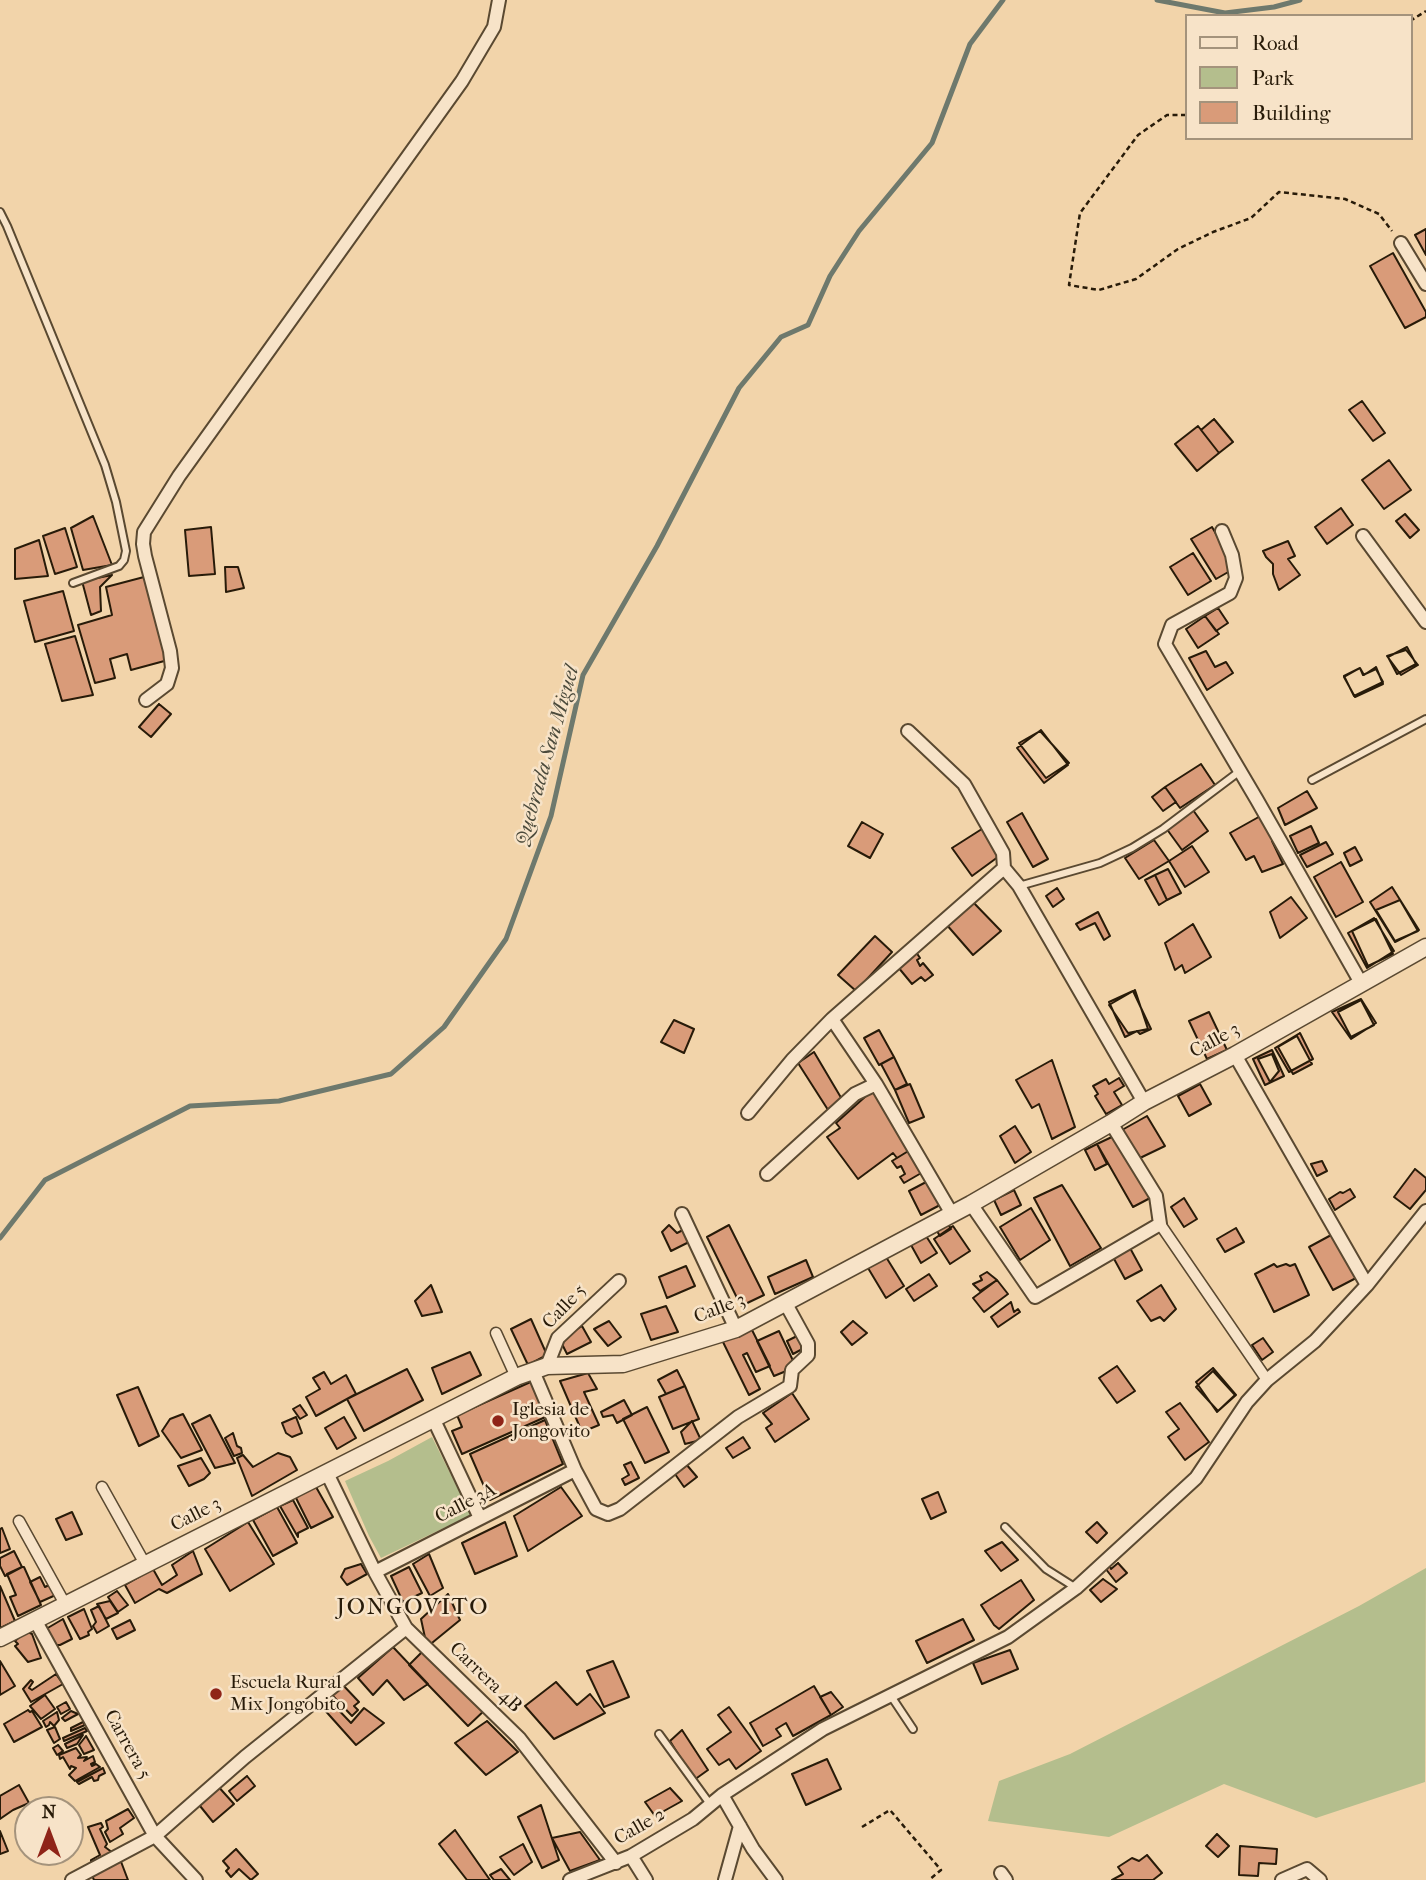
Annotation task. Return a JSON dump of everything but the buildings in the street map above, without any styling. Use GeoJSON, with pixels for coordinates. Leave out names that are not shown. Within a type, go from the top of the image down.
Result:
{"type":"FeatureCollection","features":[{"type":"Feature","properties":{"kind":"street"},"geometry":{"type":"LineString","coordinates":[[146,700],[167,684],[172,668],[145,556],[144,532],[187,465],[462,81],[494,27],[499,0]]}},
{"type":"Feature","properties":{"kind":"street"},"geometry":{"type":"LineString","coordinates":[[1401,243],[1426,284]]}},
{"type":"Feature","properties":{"kind":"street"},"geometry":{"type":"LineString","coordinates":[[1222,531],[1232,555],[1236,578],[1230,593],[1171,625],[1165,644],[1361,983]]}},
{"type":"Feature","properties":{"kind":"street"},"geometry":{"type":"LineString","coordinates":[[1363,536],[1426,622]]}},
{"type":"Feature","properties":{"kind":"street"},"geometry":{"type":"LineString","coordinates":[[908,731],[964,784],[1003,853],[1004,868],[1019,886],[1144,1102]]}},
{"type":"Feature","properties":{"kind":"street"},"geometry":{"type":"LineString","coordinates":[[748,1113],[792,1060],[832,1019],[1004,868]]}},
{"type":"Feature","properties":{"kind":"street","name":"Calle 3"},"geometry":{"type":"LineString","coordinates":[[0,1638],[516,1377],[540,1368],[624,1364],[736,1329],[971,1204],[1144,1102],[1235,1055],[1426,947]]}},
{"type":"Feature","properties":{"kind":"street"},"geometry":{"type":"LineString","coordinates":[[832,1019],[876,1084],[952,1214]]}},
{"type":"Feature","properties":{"kind":"street"},"geometry":{"type":"LineString","coordinates":[[1235,1055],[1367,1285]]}},
{"type":"Feature","properties":{"kind":"street"},"geometry":{"type":"LineString","coordinates":[[767,1174],[855,1094],[876,1084]]}},
{"type":"Feature","properties":{"kind":"street"},"geometry":{"type":"LineString","coordinates":[[1111,1123],[1156,1196],[1160,1224],[1268,1380]]}},
{"type":"Feature","properties":{"kind":"street"},"geometry":{"type":"LineString","coordinates":[[971,1204],[1035,1297],[1160,1224]]}},
{"type":"Feature","properties":{"kind":"street","name":"Calle 2"},"geometry":{"type":"LineString","coordinates":[[570,1880],[631,1856],[693,1819],[722,1795],[823,1729],[1008,1637],[1076,1588],[1196,1478],[1247,1402],[1268,1380],[1315,1340],[1367,1285],[1426,1211]]}},
{"type":"Feature","properties":{"kind":"street"},"geometry":{"type":"LineString","coordinates":[[682,1213],[736,1329]]}},
{"type":"Feature","properties":{"kind":"street","name":"Calle 5"},"geometry":{"type":"LineString","coordinates":[[540,1368],[558,1338],[619,1281]]}},
{"type":"Feature","properties":{"kind":"street"},"geometry":{"type":"LineString","coordinates":[[540,1368],[575,1470],[596,1509],[608,1514],[620,1509],[738,1418],[790,1386],[792,1370],[808,1355],[808,1344],[786,1304]]}},
{"type":"Feature","properties":{"kind":"street"},"geometry":{"type":"LineString","coordinates":[[496,1333],[516,1377]]}},
{"type":"Feature","properties":{"kind":"street"},"geometry":{"type":"LineString","coordinates":[[433,1418],[480,1518]]}},
{"type":"Feature","properties":{"kind":"street","name":"Calle 3A"},"geometry":{"type":"LineString","coordinates":[[375,1572],[575,1470]]}},
{"type":"Feature","properties":{"kind":"street","name":"Carrera 4B"},"geometry":{"type":"LineString","coordinates":[[327,1473],[375,1572],[406,1628],[519,1738],[616,1863]]}},
{"type":"Feature","properties":{"kind":"street"},"geometry":{"type":"LineString","coordinates":[[102,1488],[145,1564]]}},
{"type":"Feature","properties":{"kind":"street"},"geometry":{"type":"LineString","coordinates":[[19,1521],[65,1604]]}},
{"type":"Feature","properties":{"kind":"street","name":"Carrera 5"},"geometry":{"type":"LineString","coordinates":[[35,1620],[155,1836],[197,1880]]}},
{"type":"Feature","properties":{"kind":"street"},"geometry":{"type":"LineString","coordinates":[[72,1880],[155,1836],[245,1758],[406,1628]]}},
{"type":"Feature","properties":{"kind":"street"},"geometry":{"type":"LineString","coordinates":[[722,1795],[776,1880]]}},
{"type":"Feature","properties":{"kind":"street"},"geometry":{"type":"LineString","coordinates":[[725,1880],[740,1826]]}},
{"type":"Feature","properties":{"kind":"street"},"geometry":{"type":"LineString","coordinates":[[631,1856],[646,1880]]}},
{"type":"Feature","properties":{"kind":"street"},"geometry":{"type":"LineString","coordinates":[[1282,1880],[1307,1869],[1320,1880]]}},
{"type":"Feature","properties":{"kind":"lane"},"geometry":{"type":"LineString","coordinates":[[0,212],[105,465],[126,551],[119,566],[73,583]]}},
{"type":"Feature","properties":{"kind":"lane"},"geometry":{"type":"LineString","coordinates":[[1312,780],[1426,719]]}},
{"type":"Feature","properties":{"kind":"lane"},"geometry":{"type":"LineString","coordinates":[[1019,886],[1100,863],[1132,848],[1240,771]]}},
{"type":"Feature","properties":{"kind":"lane"},"geometry":{"type":"LineString","coordinates":[[1004,1527],[1046,1569],[1076,1588]]}},
{"type":"Feature","properties":{"kind":"lane"},"geometry":{"type":"LineString","coordinates":[[890,1694],[914,1729]]}},
{"type":"Feature","properties":{"kind":"lane"},"geometry":{"type":"LineString","coordinates":[[659,1734],[710,1804]]}},
{"type":"Feature","properties":{"kind":"path"},"geometry":{"type":"LineString","coordinates":[[1184,115],[1167,115],[1138,135],[1080,213],[1069,285],[1099,290],[1136,279],[1178,249],[1251,218],[1279,192],[1345,199],[1379,214],[1401,243]]}},
{"type":"Feature","properties":{"kind":"path"},"geometry":{"type":"LineString","coordinates":[[862,1827],[890,1810],[941,1870],[929,1880]]}},
{"type":"Feature","properties":{"kind":"green space"},"geometry":{"type":"Polygon","coordinates":[[[432,1437],[471,1515],[381,1558],[345,1481],[432,1437]]]}},
{"type":"Feature","properties":{"kind":"green space"},"geometry":{"type":"Polygon","coordinates":[[[1426,1568],[1425,1782],[1316,1818],[1224,1784],[1109,1837],[988,1821],[999,1781],[1070,1754],[1359,1606],[1426,1568]]]}},
{"type":"Feature","properties":{"kind":"waterway","name":"Quebrada San Miguel"},"geometry":{"type":"LineString","coordinates":[[0,1238],[45,1180],[190,1106],[279,1101],[391,1074],[444,1027],[506,939],[551,816],[583,675],[657,546],[739,388],[781,337],[808,325],[830,276],[859,231],[932,143],[970,44],[1003,0]]}},
{"type":"Feature","properties":{"kind":"waterway"},"geometry":{"type":"LineString","coordinates":[[1157,0],[1225,13],[1274,7],[1300,0]]}},
{"type":"Feature","properties":{"kind":"place","name":"Iglesia de Jongovito"},"geometry":{"type":"Point","coordinates":[498,1421]}},
{"type":"Feature","properties":{"kind":"place","name":"Escuela Rural Mix Jongobito"},"geometry":{"type":"Point","coordinates":[216,1694]}},
{"type":"Feature","properties":{"kind":"district","name":"JONGOVITO"},"geometry":{"type":"Point","coordinates":[413,1608]}}]}
